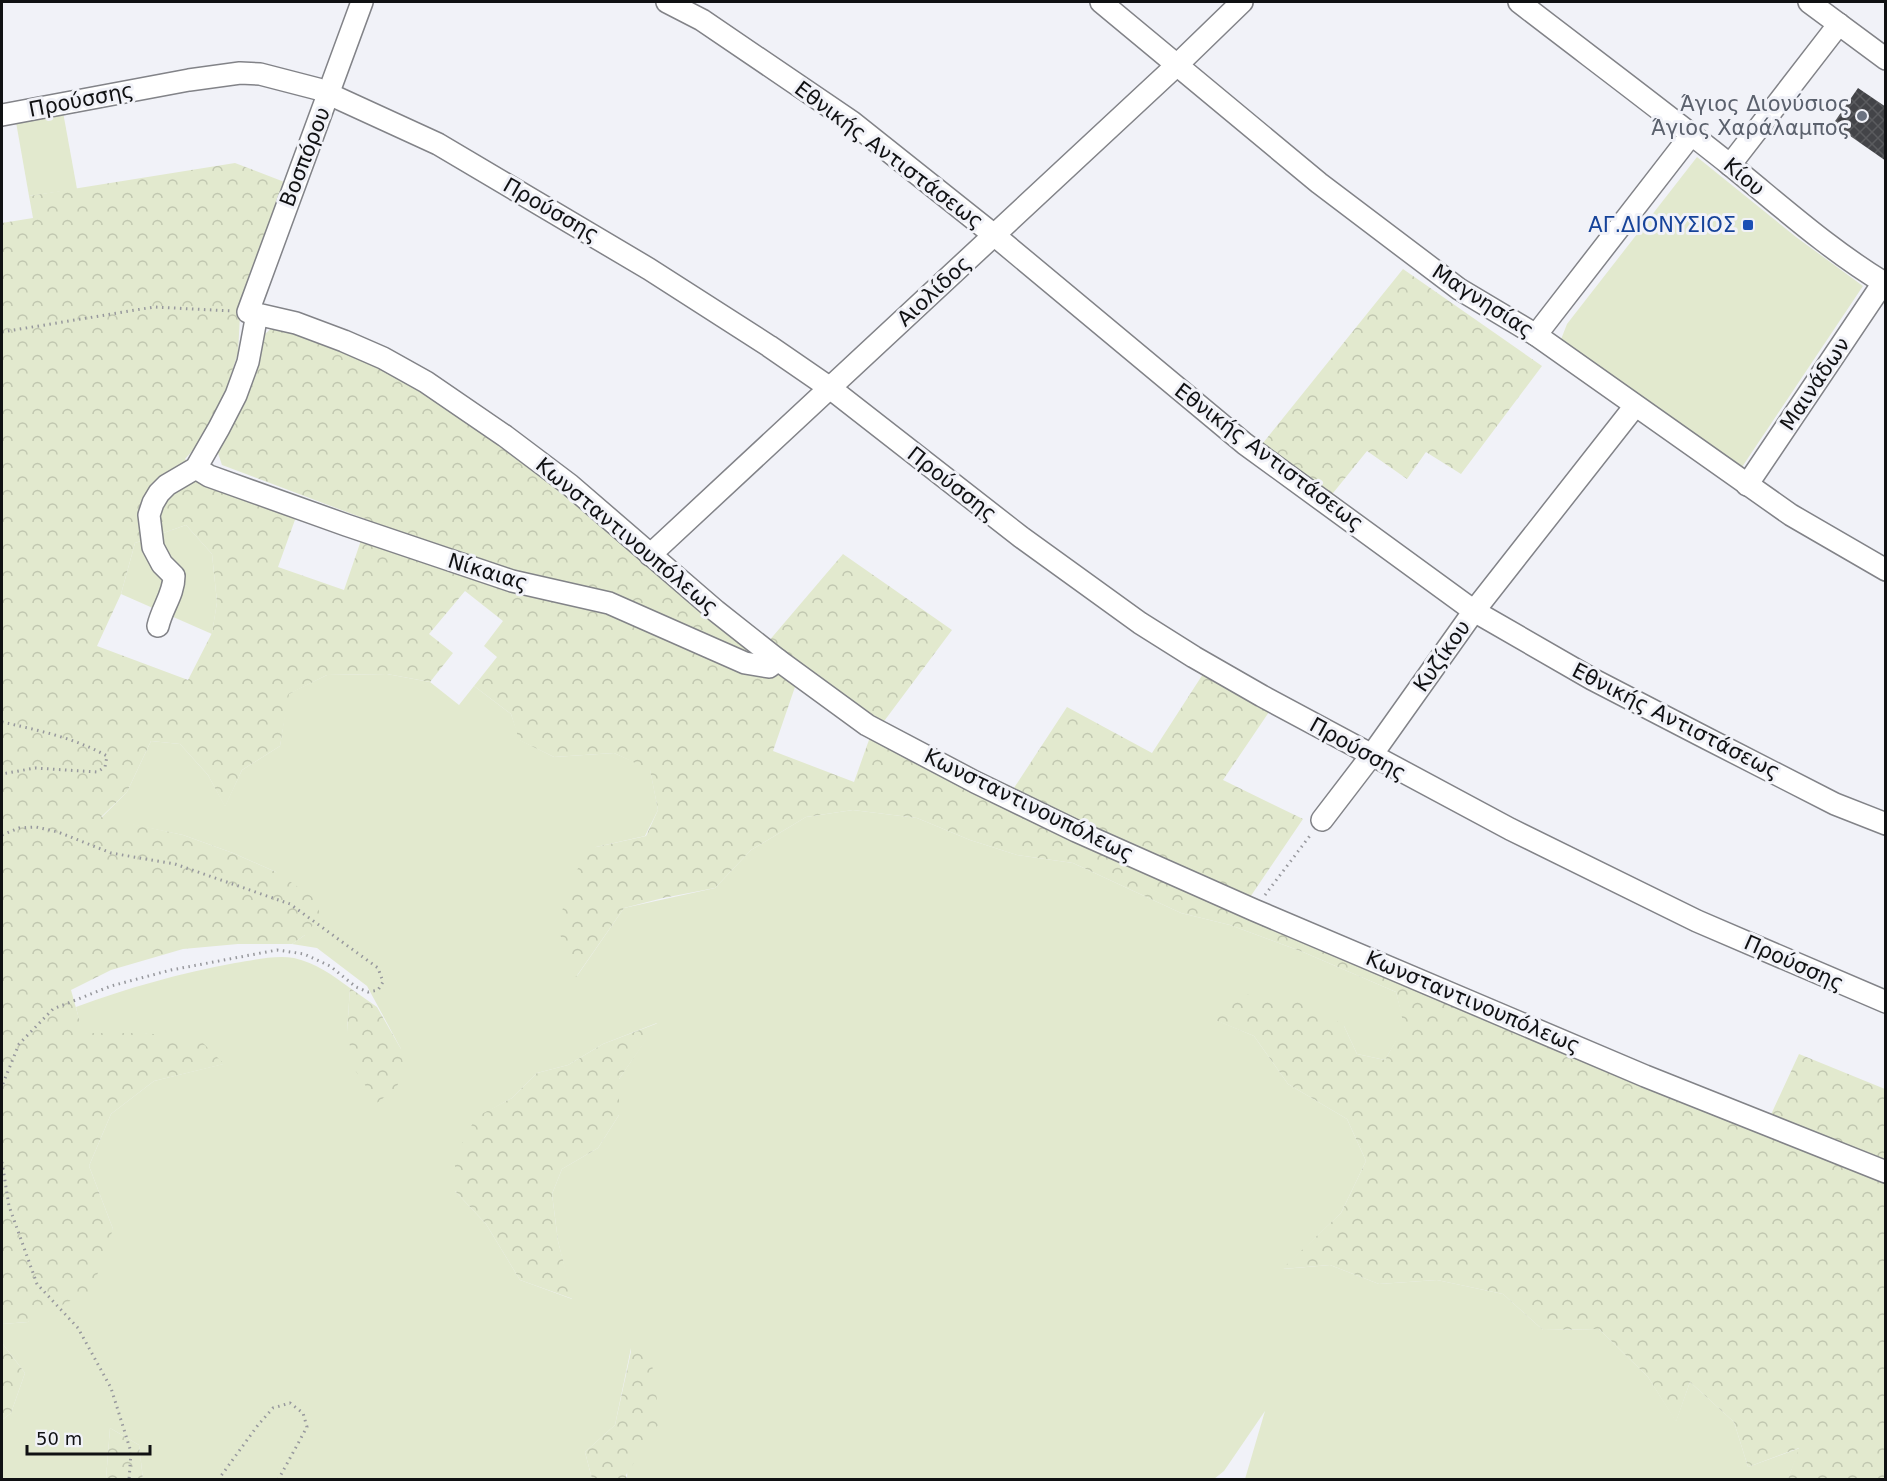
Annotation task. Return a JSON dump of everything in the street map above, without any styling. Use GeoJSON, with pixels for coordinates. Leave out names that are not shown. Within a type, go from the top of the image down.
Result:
{"type":"FeatureCollection","features":[{"type":"Feature","properties":{"kind":"street","name":"Βοσπόρου"},"geometry":{"type":"LineString","coordinates":[[196,468],[236,395],[248,362],[253,313],[362,2]]}},
{"type":"Feature","properties":{"kind":"street","name":"Εθνικής Αντιστάσεως"},"geometry":{"type":"LineString","coordinates":[[667,2],[702,20],[852,122],[994,235],[1245,444],[1474,611],[1592,679],[1706,738],[1835,804],[1886,824]]}},
{"type":"Feature","properties":{"kind":"street","name":"Μαγνησίας"},"geometry":{"type":"LineString","coordinates":[[1101,2],[1319,183],[1459,289],[1536,335],[1791,515],[1886,570]]}},
{"type":"Feature","properties":{"kind":"street","name":"Αιολίδος"},"geometry":{"type":"LineString","coordinates":[[650,555],[1242,2]]}},
{"type":"Feature","properties":{"kind":"street","name":"Κίου"},"geometry":{"type":"LineString","coordinates":[[1519,2],[1730,165],[1806,229],[1884,283]]}},
{"type":"Feature","properties":{"kind":"street"},"geometry":{"type":"LineString","coordinates":[[1809,2],[1886,59]]}},
{"type":"Feature","properties":{"kind":"street"},"geometry":{"type":"LineString","coordinates":[[1730,165],[1839,24]]}},
{"type":"Feature","properties":{"kind":"street","name":"Προύσσης"},"geometry":{"type":"LineString","coordinates":[[2,116],[189,80],[240,73],[260,74],[279,77],[329,94],[438,144],[695,297],[830,388],[1021,537],[1140,623],[1262,696],[1509,830],[1663,905],[1886,1002]]}},
{"type":"Feature","properties":{"kind":"street"},"geometry":{"type":"LineString","coordinates":[[1536,335],[1691,135]]}},
{"type":"Feature","properties":{"kind":"street","name":"Μαινάδων"},"geometry":{"type":"LineString","coordinates":[[1747,485],[1884,283]]}},
{"type":"Feature","properties":{"kind":"street","name":"Κωνσταντινουπόλεως"},"geometry":{"type":"LineString","coordinates":[[253,313],[296,323],[344,341],[383,357],[426,382],[505,436],[570,485],[716,611],[778,660],[867,725],[965,777],[1076,831],[1254,910],[1646,1076],[1886,1172]]}},
{"type":"Feature","properties":{"kind":"street","name":"Κυζίκου"},"geometry":{"type":"LineString","coordinates":[[1322,820],[1371,756],[1474,611],[1635,406]]}},
{"type":"Feature","properties":{"kind":"street"},"geometry":{"type":"LineString","coordinates":[[158,626],[172,591],[174,576],[162,564],[153,547],[150,515],[159,493],[167,485],[196,468]]}},
{"type":"Feature","properties":{"kind":"street","name":"Νίκαιας"},"geometry":{"type":"LineString","coordinates":[[196,468],[208,476],[427,553],[512,580],[609,603],[745,663],[769,667],[778,660]]}},
{"type":"Feature","properties":{"kind":"path"},"geometry":{"type":"LineString","coordinates":[[2,332],[154,307],[253,313]]}},
{"type":"Feature","properties":{"kind":"path"},"geometry":{"type":"LineString","coordinates":[[2,722],[36,729],[89,746],[107,756],[105,768],[97,772],[35,768],[2,774]]}},
{"type":"Feature","properties":{"kind":"path"},"geometry":{"type":"LineString","coordinates":[[1254,910],[1322,820]]}},
{"type":"Feature","properties":{"kind":"path"},"geometry":{"type":"LineString","coordinates":[[2,835],[18,828],[36,827],[111,853],[175,864],[290,904],[378,968],[383,982],[378,990],[368,992],[356,987],[330,966],[304,954],[277,950],[182,968],[111,986],[53,1009],[18,1044],[2,1086]]}},
{"type":"Feature","properties":{"kind":"path"},"geometry":{"type":"LineString","coordinates":[[2,1162],[9,1206],[37,1284],[78,1328],[111,1388],[131,1452],[129,1479]]}},
{"type":"Feature","properties":{"kind":"path"},"geometry":{"type":"LineString","coordinates":[[218,1479],[273,1408],[290,1403],[303,1413],[307,1427],[278,1479]]}},
{"type":"Feature","properties":{"kind":"green space"},"geometry":{"type":"Polygon","coordinates":[[[63,112],[77,189],[29,196],[16,122],[63,112]]]}},
{"type":"Feature","properties":{"kind":"green space"},"geometry":{"type":"Polygon","coordinates":[[[1697,157],[1796,237],[1863,286],[1742,467],[1704,446],[1560,342],[1567,324],[1697,157]]]}},
{"type":"Feature","properties":{"kind":"green space"},"geometry":{"type":"Polygon","coordinates":[[[235,163],[287,183],[240,316],[238,353],[225,393],[207,434],[185,459],[204,478],[296,517],[278,567],[344,590],[368,520],[222,465],[218,453],[220,439],[257,365],[265,334],[275,325],[388,367],[456,409],[768,642],[843,554],[952,630],[882,724],[796,684],[773,751],[854,782],[870,737],[1012,791],[1067,707],[1152,753],[1203,674],[1269,712],[1223,780],[1303,819],[1240,912],[1762,1134],[1799,1054],[1885,1089],[1885,1479],[1788,1479],[1799,1448],[1748,1467],[1734,1422],[1690,1382],[1676,1422],[1648,1377],[1599,1329],[1543,1330],[1503,1294],[1437,1280],[1379,1284],[1330,1265],[1282,1269],[1341,1213],[1366,1161],[1347,1119],[1288,1084],[1254,1036],[1215,1020],[1241,994],[1308,1001],[1344,1026],[1357,1054],[1385,1060],[1404,1026],[1396,992],[1303,952],[1230,925],[1181,913],[1073,863],[1017,855],[970,840],[917,818],[853,810],[806,817],[751,850],[715,888],[624,908],[576,977],[558,929],[570,878],[596,847],[646,836],[658,810],[650,770],[614,753],[554,757],[519,740],[511,714],[474,686],[497,657],[484,646],[503,621],[465,591],[429,634],[453,653],[430,682],[387,674],[327,675],[289,694],[280,746],[242,770],[225,807],[208,775],[180,744],[151,741],[127,792],[101,817],[183,835],[276,872],[317,900],[320,916],[305,935],[292,944],[238,944],[183,949],[111,970],[71,990],[83,1033],[145,1033],[200,1040],[224,1064],[154,1081],[111,1114],[89,1166],[113,1229],[92,1290],[28,1322],[2,1324],[2,223],[33,218],[29,196],[235,163]],[[186,525],[135,543],[121,594],[97,646],[188,680],[212,633],[217,602],[212,554],[186,525]]]}},
{"type":"Feature","properties":{"kind":"green space"},"geometry":{"type":"Polygon","coordinates":[[[1403,269],[1542,366],[1461,474],[1426,452],[1407,479],[1367,451],[1329,498],[1259,448],[1403,269]]]}},
{"type":"Feature","properties":{"kind":"green space"},"geometry":{"type":"Polygon","coordinates":[[[186,525],[212,554],[217,602],[212,634],[121,594],[135,543],[186,525]]]}},
{"type":"Feature","properties":{"kind":"green space"},"geometry":{"type":"Polygon","coordinates":[[[387,674],[430,682],[459,705],[474,686],[511,714],[520,740],[554,757],[614,753],[650,769],[658,810],[645,836],[596,847],[577,976],[624,908],[715,888],[751,850],[806,817],[853,810],[917,818],[970,840],[1017,855],[1073,863],[1181,913],[1230,925],[1303,952],[1396,992],[1405,1026],[1385,1060],[1357,1054],[1344,1026],[1216,1020],[1254,1036],[1288,1084],[1347,1119],[1366,1161],[1341,1213],[1283,1269],[1330,1265],[1379,1284],[1437,1280],[1503,1294],[1543,1330],[1599,1329],[1648,1377],[1676,1421],[1690,1382],[1734,1422],[1748,1467],[1800,1448],[1788,1479],[1245,1479],[1265,1411],[1224,1471],[1214,1479],[627,1479],[631,1348],[615,1425],[585,1452],[592,1479],[143,1479],[139,1445],[110,1428],[106,1479],[2,1479],[2,1420],[11,1413],[25,1373],[2,1343],[2,1324],[28,1322],[113,1229],[89,1166],[111,1114],[154,1081],[223,1064],[145,1033],[82,1033],[76,1007],[135,987],[194,971],[264,958],[294,958],[317,966],[350,988],[347,1032],[401,1049],[367,986],[317,948],[292,944],[305,935],[276,872],[183,835],[101,818],[127,792],[151,741],[180,744],[208,775],[225,806],[242,770],[280,746],[288,694],[327,675],[387,674]],[[657,1023],[603,1044],[568,1065],[537,1073],[512,1098],[476,1118],[455,1191],[486,1224],[520,1280],[572,1299],[558,1241],[552,1194],[562,1169],[598,1148],[619,1115],[619,1079],[657,1023]]]}},
{"type":"Feature","properties":{"kind":"green space"},"geometry":{"type":"Polygon","coordinates":[[[350,988],[377,1007],[401,1049],[404,1072],[396,1088],[377,1103],[355,1070],[347,1032],[350,988]]]}},
{"type":"Feature","properties":{"kind":"green space"},"geometry":{"type":"Polygon","coordinates":[[[658,1023],[619,1079],[619,1115],[598,1148],[562,1169],[552,1194],[558,1241],[573,1299],[520,1280],[486,1224],[455,1191],[455,1157],[476,1117],[512,1098],[537,1073],[568,1065],[603,1044],[658,1023]]]}},
{"type":"Feature","properties":{"kind":"green space"},"geometry":{"type":"Polygon","coordinates":[[[2,1343],[25,1373],[11,1413],[2,1420],[2,1343]]]}},
{"type":"Feature","properties":{"kind":"green space"},"geometry":{"type":"Polygon","coordinates":[[[632,1347],[652,1364],[660,1422],[626,1475],[627,1479],[592,1479],[585,1452],[615,1425],[632,1347]]]}},
{"type":"Feature","properties":{"kind":"green space"},"geometry":{"type":"Polygon","coordinates":[[[110,1428],[139,1445],[143,1479],[106,1479],[110,1428]]]}},
{"type":"Feature","properties":{"kind":"building","name":"Άγιος Διονύσιος Άγιος Χαράλαμπος"},"geometry":{"type":"Polygon","coordinates":[[[1858,88],[1886,107],[1886,161],[1833,124],[1858,88]]]}},
{"type":"Feature","properties":{"kind":"place","name":"Άγιος Διονύσιος Άγιος Χαράλαμπος"},"geometry":{"type":"Point","coordinates":[1862,116]}},
{"type":"Feature","properties":{"kind":"place","name":"ΑΓ.ΔΙΟΝΥΣΙΟΣ"},"geometry":{"type":"Point","coordinates":[1748,225]}}]}
